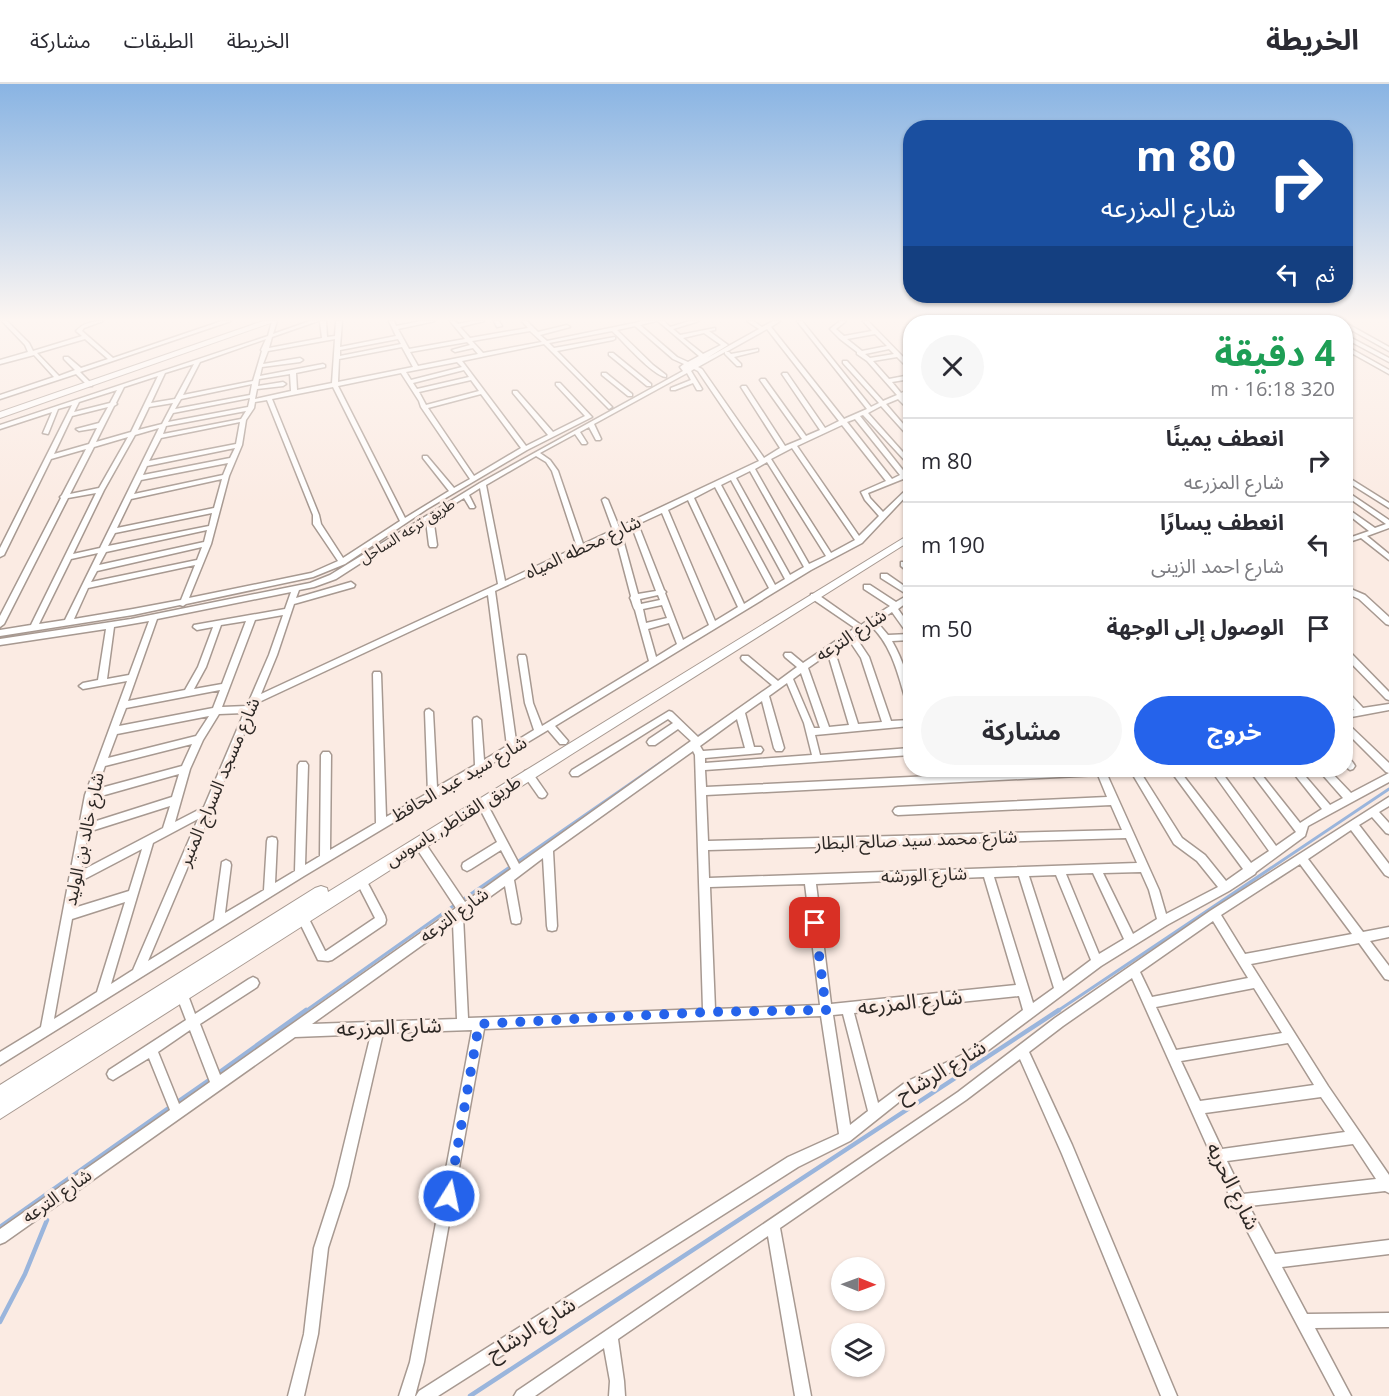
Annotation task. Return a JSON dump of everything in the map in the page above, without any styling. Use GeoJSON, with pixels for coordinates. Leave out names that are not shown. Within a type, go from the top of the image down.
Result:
{"type":"FeatureCollection","features":[{"type":"Feature","properties":{"kind":"main road"},"geometry":{"type":"LineString","coordinates":[[0,415],[98,382]]}},
{"type":"Feature","properties":{"kind":"main road","name":"طريق القناطر, باسوس"},"geometry":{"type":"LineString","coordinates":[[0,1096],[563,741],[903,534]]}},
{"type":"Feature","properties":{"kind":"main road","name":"طريق القناطر, باسوس"},"geometry":{"type":"LineString","coordinates":[[0,1110],[482,802],[903,541]]}},
{"type":"Feature","properties":{"kind":"street"},"geometry":{"type":"LineString","coordinates":[[0,397],[42,382]]}},
{"type":"Feature","properties":{"kind":"street"},"geometry":{"type":"LineString","coordinates":[[0,427],[131,382]]}},
{"type":"Feature","properties":{"kind":"street"},"geometry":{"type":"LineString","coordinates":[[34,627],[101,490],[134,432],[158,382]]}},
{"type":"Feature","properties":{"kind":"street"},"geometry":{"type":"LineString","coordinates":[[68,622],[164,424],[187,382]]}},
{"type":"Feature","properties":{"kind":"street"},"geometry":{"type":"LineString","coordinates":[[183,603],[207,544],[226,476],[239,446],[243,420],[256,382]]}},
{"type":"Feature","properties":{"kind":"street"},"geometry":{"type":"LineString","coordinates":[[50,457],[164,424],[253,392],[269,382]]}},
{"type":"Feature","properties":{"kind":"street"},"geometry":{"type":"LineString","coordinates":[[294,382],[294,393]]}},
{"type":"Feature","properties":{"kind":"street"},"geometry":{"type":"LineString","coordinates":[[147,406],[178,399],[253,392],[269,398],[348,382]]}},
{"type":"Feature","properties":{"kind":"street"},"geometry":{"type":"LineString","coordinates":[[410,382],[473,479]]}},
{"type":"Feature","properties":{"kind":"street"},"geometry":{"type":"LineString","coordinates":[[416,391],[453,382]]}},
{"type":"Feature","properties":{"kind":"street"},"geometry":{"type":"LineString","coordinates":[[474,382],[525,449]]}},
{"type":"Feature","properties":{"kind":"street"},"geometry":{"type":"LineString","coordinates":[[585,382],[609,407]]}},
{"type":"Feature","properties":{"kind":"street"},"geometry":{"type":"LineString","coordinates":[[614,382],[630,395]]}},
{"type":"Feature","properties":{"kind":"street"},"geometry":{"type":"LineString","coordinates":[[646,382],[649,385]]}},
{"type":"Feature","properties":{"kind":"street","name":"طريق ترعه الساحل"},"geometry":{"type":"LineString","coordinates":[[0,642],[154,618],[316,583],[342,572],[465,494],[576,431],[609,407],[654,382]]}},
{"type":"Feature","properties":{"kind":"street","name":"طريق ترعه الساحل"},"geometry":{"type":"LineString","coordinates":[[0,633],[183,603],[301,579],[342,562],[453,491],[525,449],[589,420],[660,382]]}},
{"type":"Feature","properties":{"kind":"street"},"geometry":{"type":"LineString","coordinates":[[673,389],[691,382]]}},
{"type":"Feature","properties":{"kind":"street"},"geometry":{"type":"LineString","coordinates":[[695,382],[699,389]]}},
{"type":"Feature","properties":{"kind":"street"},"geometry":{"type":"LineString","coordinates":[[709,382],[765,460],[830,557]]}},
{"type":"Feature","properties":{"kind":"street"},"geometry":{"type":"LineString","coordinates":[[765,382],[805,440]]}},
{"type":"Feature","properties":{"kind":"street"},"geometry":{"type":"LineString","coordinates":[[791,382],[824,431]]}},
{"type":"Feature","properties":{"kind":"street"},"geometry":{"type":"LineString","coordinates":[[811,382],[890,481]]}},
{"type":"Feature","properties":{"kind":"street"},"geometry":{"type":"LineString","coordinates":[[845,382],[902,453]]}},
{"type":"Feature","properties":{"kind":"street"},"geometry":{"type":"LineString","coordinates":[[863,382],[903,427]]}},
{"type":"Feature","properties":{"kind":"street"},"geometry":{"type":"LineString","coordinates":[[889,382],[903,400]]}},
{"type":"Feature","properties":{"kind":"street"},"geometry":{"type":"LineString","coordinates":[[170,412],[283,384]]}},
{"type":"Feature","properties":{"kind":"street"},"geometry":{"type":"LineString","coordinates":[[558,384],[589,420],[598,440]]}},
{"type":"Feature","properties":{"kind":"street"},"geometry":{"type":"LineString","coordinates":[[0,624],[122,385]]}},
{"type":"Feature","properties":{"kind":"street"},"geometry":{"type":"LineString","coordinates":[[335,385],[404,522]]}},
{"type":"Feature","properties":{"kind":"street"},"geometry":{"type":"LineString","coordinates":[[744,387],[784,449]]}},
{"type":"Feature","properties":{"kind":"street"},"geometry":{"type":"LineString","coordinates":[[423,404],[479,389]]}},
{"type":"Feature","properties":{"kind":"street"},"geometry":{"type":"LineString","coordinates":[[515,392],[552,435]]}},
{"type":"Feature","properties":{"kind":"street","name":"شارع محطه المياه"},"geometry":{"type":"LineString","coordinates":[[251,705],[579,547],[751,468],[784,449],[903,394]]}},
{"type":"Feature","properties":{"kind":"street"},"geometry":{"type":"LineString","coordinates":[[269,398],[316,515],[317,524],[342,562]]}},
{"type":"Feature","properties":{"kind":"street"},"geometry":{"type":"LineString","coordinates":[[0,555],[77,401]]}},
{"type":"Feature","properties":{"kind":"street"},"geometry":{"type":"LineString","coordinates":[[70,415],[114,404]]}},
{"type":"Feature","properties":{"kind":"street"},"geometry":{"type":"LineString","coordinates":[[46,433],[56,408]]}},
{"type":"Feature","properties":{"kind":"street"},"geometry":{"type":"LineString","coordinates":[[67,423],[107,412]]}},
{"type":"Feature","properties":{"kind":"street"},"geometry":{"type":"LineString","coordinates":[[856,416],[903,475]]}},
{"type":"Feature","properties":{"kind":"street"},"geometry":{"type":"LineString","coordinates":[[158,437],[243,420]]}},
{"type":"Feature","properties":{"kind":"street"},"geometry":{"type":"LineString","coordinates":[[79,429],[100,425]]}},
{"type":"Feature","properties":{"kind":"street"},"geometry":{"type":"LineString","coordinates":[[576,431],[584,443]]}},
{"type":"Feature","properties":{"kind":"street"},"geometry":{"type":"LineString","coordinates":[[793,445],[859,541]]}},
{"type":"Feature","properties":{"kind":"street"},"geometry":{"type":"LineString","coordinates":[[146,464],[239,446]]}},
{"type":"Feature","properties":{"kind":"street"},"geometry":{"type":"LineString","coordinates":[[536,453],[548,461],[555,471],[579,547]]}},
{"type":"Feature","properties":{"kind":"street"},"geometry":{"type":"LineString","coordinates":[[425,457],[453,491]]}},
{"type":"Feature","properties":{"kind":"street"},"geometry":{"type":"LineString","coordinates":[[139,478],[232,460]]}},
{"type":"Feature","properties":{"kind":"street"},"geometry":{"type":"LineString","coordinates":[[751,468],[808,568]]}},
{"type":"Feature","properties":{"kind":"street"},"geometry":{"type":"LineString","coordinates":[[130,496],[226,476]]}},
{"type":"Feature","properties":{"kind":"street"},"geometry":{"type":"LineString","coordinates":[[884,517],[867,499],[864,492],[903,476]]}},
{"type":"Feature","properties":{"kind":"street"},"geometry":{"type":"LineString","coordinates":[[732,477],[789,580]]}},
{"type":"Feature","properties":{"kind":"street"},"geometry":{"type":"LineString","coordinates":[[1353,483],[1389,506]]}},
{"type":"Feature","properties":{"kind":"street"},"geometry":{"type":"LineString","coordinates":[[482,484],[502,585]]}},
{"type":"Feature","properties":{"kind":"street"},"geometry":{"type":"LineString","coordinates":[[717,484],[773,589]]}},
{"type":"Feature","properties":{"kind":"street"},"geometry":{"type":"LineString","coordinates":[[63,497],[101,490]]}},
{"type":"Feature","properties":{"kind":"street"},"geometry":{"type":"LineString","coordinates":[[465,494],[472,507]]}},
{"type":"Feature","properties":{"kind":"street"},"geometry":{"type":"LineString","coordinates":[[690,497],[742,608]]}},
{"type":"Feature","properties":{"kind":"street","name":"شارع سيد عبد الحافظ"},"geometry":{"type":"LineString","coordinates":[[0,1059],[381,824],[512,748],[808,568],[859,541],[903,497]]}},
{"type":"Feature","properties":{"kind":"street"},"geometry":{"type":"LineString","coordinates":[[1353,498],[1389,525]]}},
{"type":"Feature","properties":{"kind":"street"},"geometry":{"type":"LineString","coordinates":[[605,500],[617,530],[653,662]]}},
{"type":"Feature","properties":{"kind":"street"},"geometry":{"type":"LineString","coordinates":[[664,509],[712,626]]}},
{"type":"Feature","properties":{"kind":"street"},"geometry":{"type":"LineString","coordinates":[[112,531],[216,510]]}},
{"type":"Feature","properties":{"kind":"street"},"geometry":{"type":"LineString","coordinates":[[1353,515],[1389,536]]}},
{"type":"Feature","properties":{"kind":"street"},"geometry":{"type":"LineString","coordinates":[[429,517],[434,545]]}},
{"type":"Feature","properties":{"kind":"street"},"geometry":{"type":"LineString","coordinates":[[634,522],[681,645]]}},
{"type":"Feature","properties":{"kind":"street"},"geometry":{"type":"LineString","coordinates":[[1353,539],[1389,525]]}},
{"type":"Feature","properties":{"kind":"street"},"geometry":{"type":"LineString","coordinates":[[69,557],[212,527]]}},
{"type":"Feature","properties":{"kind":"street"},"geometry":{"type":"LineString","coordinates":[[1353,534],[1389,558]]}},
{"type":"Feature","properties":{"kind":"street"},"geometry":{"type":"LineString","coordinates":[[94,569],[207,544]]}},
{"type":"Feature","properties":{"kind":"street"},"geometry":{"type":"LineString","coordinates":[[86,586],[198,562]]}},
{"type":"Feature","properties":{"kind":"street"},"geometry":{"type":"LineString","coordinates":[[884,576],[903,590]]}},
{"type":"Feature","properties":{"kind":"street"},"geometry":{"type":"LineString","coordinates":[[197,627],[252,617],[351,585]]}},
{"type":"Feature","properties":{"kind":"street"},"geometry":{"type":"LineString","coordinates":[[867,587],[894,607],[903,624]]}},
{"type":"Feature","properties":{"kind":"street","name":"شارع مسجد السراج المنير"},"geometry":{"type":"LineString","coordinates":[[137,975],[251,705],[296,588]]}},
{"type":"Feature","properties":{"kind":"street"},"geometry":{"type":"LineString","coordinates":[[491,590],[512,748]]}},
{"type":"Feature","properties":{"kind":"street"},"geometry":{"type":"LineString","coordinates":[[634,598],[662,592]]}},
{"type":"Feature","properties":{"kind":"street"},"geometry":{"type":"LineString","coordinates":[[1353,593],[1362,597],[1389,622]]}},
{"type":"Feature","properties":{"kind":"street"},"geometry":{"type":"LineString","coordinates":[[814,596],[861,629]]}},
{"type":"Feature","properties":{"kind":"street","name":"شارع الترعه"},"geometry":{"type":"LineString","coordinates":[[0,1237],[293,1031],[764,694],[903,600]]}},
{"type":"Feature","properties":{"kind":"street"},"geometry":{"type":"LineString","coordinates":[[637,608],[665,602]]}},
{"type":"Feature","properties":{"kind":"street"},"geometry":{"type":"LineString","coordinates":[[168,828],[185,769],[216,711],[252,617]]}},
{"type":"Feature","properties":{"kind":"street","name":"شارع خالد بن الوليد"},"geometry":{"type":"LineString","coordinates":[[46,1031],[90,795],[154,618]]}},
{"type":"Feature","properties":{"kind":"street"},"geometry":{"type":"LineString","coordinates":[[643,627],[672,620]]}},
{"type":"Feature","properties":{"kind":"street"},"geometry":{"type":"LineString","coordinates":[[872,622],[888,638],[903,675]]}},
{"type":"Feature","properties":{"kind":"street"},"geometry":{"type":"LineString","coordinates":[[188,692],[202,667],[218,624]]}},
{"type":"Feature","properties":{"kind":"street"},"geometry":{"type":"LineString","coordinates":[[102,683],[110,626]]}},
{"type":"Feature","properties":{"kind":"street"},"geometry":{"type":"LineString","coordinates":[[850,635],[865,657],[887,724]]}},
{"type":"Feature","properties":{"kind":"street"},"geometry":{"type":"LineString","coordinates":[[888,638],[903,637]]}},
{"type":"Feature","properties":{"kind":"street"},"geometry":{"type":"LineString","coordinates":[[830,648],[855,727]]}},
{"type":"Feature","properties":{"kind":"street"},"geometry":{"type":"LineString","coordinates":[[788,655],[803,667],[826,730]]}},
{"type":"Feature","properties":{"kind":"street"},"geometry":{"type":"LineString","coordinates":[[522,657],[529,703],[539,731]]}},
{"type":"Feature","properties":{"kind":"street"},"geometry":{"type":"LineString","coordinates":[[746,658],[778,685]]}},
{"type":"Feature","properties":{"kind":"street"},"geometry":{"type":"LineString","coordinates":[[1353,660],[1389,697]]}},
{"type":"Feature","properties":{"kind":"street"},"geometry":{"type":"LineString","coordinates":[[377,675],[381,824]]}},
{"type":"Feature","properties":{"kind":"street"},"geometry":{"type":"LineString","coordinates":[[83,686],[133,677]]}},
{"type":"Feature","properties":{"kind":"street"},"geometry":{"type":"LineString","coordinates":[[789,677],[811,732],[818,759]]}},
{"type":"Feature","properties":{"kind":"street"},"geometry":{"type":"LineString","coordinates":[[122,705],[226,686]]}},
{"type":"Feature","properties":{"kind":"street"},"geometry":{"type":"LineString","coordinates":[[764,694],[779,748]]}},
{"type":"Feature","properties":{"kind":"street"},"geometry":{"type":"LineString","coordinates":[[1353,703],[1361,712]]}},
{"type":"Feature","properties":{"kind":"street"},"geometry":{"type":"LineString","coordinates":[[112,731],[251,705]]}},
{"type":"Feature","properties":{"kind":"street"},"geometry":{"type":"LineString","coordinates":[[1353,714],[1389,707]]}},
{"type":"Feature","properties":{"kind":"street"},"geometry":{"type":"LineString","coordinates":[[429,712],[433,794]]}},
{"type":"Feature","properties":{"kind":"street"},"geometry":{"type":"LineString","coordinates":[[700,755],[754,750],[740,712]]}},
{"type":"Feature","properties":{"kind":"street"},"geometry":{"type":"LineString","coordinates":[[575,773],[669,714],[696,743],[700,755],[709,1012]]}},
{"type":"Feature","properties":{"kind":"street"},"geometry":{"type":"LineString","coordinates":[[477,720],[480,766]]}},
{"type":"Feature","properties":{"kind":"street"},"geometry":{"type":"LineString","coordinates":[[811,732],[903,723]]}},
{"type":"Feature","properties":{"kind":"street"},"geometry":{"type":"LineString","coordinates":[[652,742],[679,724]]}},
{"type":"Feature","properties":{"kind":"street"},"geometry":{"type":"LineString","coordinates":[[549,725],[563,741]]}},
{"type":"Feature","properties":{"kind":"street"},"geometry":{"type":"LineString","coordinates":[[1353,735],[1389,769]]}},
{"type":"Feature","properties":{"kind":"street"},"geometry":{"type":"LineString","coordinates":[[101,763],[200,739]]}},
{"type":"Feature","properties":{"kind":"street"},"geometry":{"type":"LineString","coordinates":[[700,767],[903,753]]}},
{"type":"Feature","properties":{"kind":"street"},"geometry":{"type":"LineString","coordinates":[[325,858],[326,755]]}},
{"type":"Feature","properties":{"kind":"street"},"geometry":{"type":"LineString","coordinates":[[300,873],[303,765]]}},
{"type":"Feature","properties":{"kind":"street"},"geometry":{"type":"LineString","coordinates":[[90,795],[185,769]]}},
{"type":"Feature","properties":{"kind":"street"},"geometry":{"type":"LineString","coordinates":[[528,774],[542,794]]}},
{"type":"Feature","properties":{"kind":"street"},"geometry":{"type":"LineString","coordinates":[[701,791],[967,777]]}},
{"type":"Feature","properties":{"kind":"street"},"geometry":{"type":"LineString","coordinates":[[1103,777],[1158,900],[1163,921]]}},
{"type":"Feature","properties":{"kind":"street"},"geometry":{"type":"LineString","coordinates":[[1138,777],[1178,841],[1201,858],[1225,888]]}},
{"type":"Feature","properties":{"kind":"street"},"geometry":{"type":"LineString","coordinates":[[1179,777],[1251,871]]}},
{"type":"Feature","properties":{"kind":"street"},"geometry":{"type":"LineString","coordinates":[[1220,777],[1275,852]]}},
{"type":"Feature","properties":{"kind":"street"},"geometry":{"type":"LineString","coordinates":[[1258,777],[1302,833]]}},
{"type":"Feature","properties":{"kind":"street"},"geometry":{"type":"LineString","coordinates":[[1301,777],[1329,811]]}},
{"type":"Feature","properties":{"kind":"street"},"geometry":{"type":"LineString","coordinates":[[1330,777],[1350,799]]}},
{"type":"Feature","properties":{"kind":"street","name":"شارع الرشاح"},"geometry":{"type":"LineString","coordinates":[[424,1396],[793,1162],[846,1137],[910,1086],[970,1057],[1097,962],[1251,871],[1302,833],[1304,824],[1389,777]]}},
{"type":"Feature","properties":{"kind":"street"},"geometry":{"type":"LineString","coordinates":[[83,829],[176,800]]}},
{"type":"Feature","properties":{"kind":"street"},"geometry":{"type":"LineString","coordinates":[[898,811],[1113,801]]}},
{"type":"Feature","properties":{"kind":"street","name":"شارع الرشاح"},"geometry":{"type":"LineString","coordinates":[[522,1396],[962,1096],[1097,995],[1214,914],[1389,801]]}},
{"type":"Feature","properties":{"kind":"street"},"geometry":{"type":"LineString","coordinates":[[482,802],[503,844],[512,873],[516,919]]}},
{"type":"Feature","properties":{"kind":"street"},"geometry":{"type":"LineString","coordinates":[[75,879],[168,828],[208,809]]}},
{"type":"Feature","properties":{"kind":"street"},"geometry":{"type":"LineString","coordinates":[[1373,812],[1389,830]]}},
{"type":"Feature","properties":{"kind":"street"},"geometry":{"type":"LineString","coordinates":[[1353,825],[1389,872]]}},
{"type":"Feature","properties":{"kind":"street","name":"شارع محمد سيد صالح البطار"},"geometry":{"type":"LineString","coordinates":[[703,846],[1129,834]]}},
{"type":"Feature","properties":{"kind":"street"},"geometry":{"type":"LineString","coordinates":[[102,996],[148,841]]}},
{"type":"Feature","properties":{"kind":"street"},"geometry":{"type":"LineString","coordinates":[[269,892],[272,841]]}},
{"type":"Feature","properties":{"kind":"street"},"geometry":{"type":"LineString","coordinates":[[419,843],[461,910],[463,1025]]}},
{"type":"Feature","properties":{"kind":"street"},"geometry":{"type":"LineString","coordinates":[[467,866],[503,844]]}},
{"type":"Feature","properties":{"kind":"street"},"geometry":{"type":"LineString","coordinates":[[548,848],[552,926]]}},
{"type":"Feature","properties":{"kind":"street"},"geometry":{"type":"LineString","coordinates":[[1301,857],[1389,967]]}},
{"type":"Feature","properties":{"kind":"street"},"geometry":{"type":"LineString","coordinates":[[219,923],[226,866]]}},
{"type":"Feature","properties":{"kind":"street","name":"شارع الورشه"},"geometry":{"type":"LineString","coordinates":[[705,883],[1144,867]]}},
{"type":"Feature","properties":{"kind":"street"},"geometry":{"type":"LineString","coordinates":[[1095,869],[1131,941]]}},
{"type":"Feature","properties":{"kind":"street"},"geometry":{"type":"LineString","coordinates":[[1059,870],[1097,962]]}},
{"type":"Feature","properties":{"kind":"street"},"geometry":{"type":"LineString","coordinates":[[1023,872],[1060,990]]}},
{"type":"Feature","properties":{"kind":"street"},"geometry":{"type":"LineString","coordinates":[[988,873],[1030,1013]]}},
{"type":"Feature","properties":{"kind":"street"},"geometry":{"type":"LineString","coordinates":[[302,917],[322,956],[326,957],[338,950],[381,920],[360,879]]}},
{"type":"Feature","properties":{"kind":"street"},"geometry":{"type":"LineString","coordinates":[[810,879],[826,1010],[846,1137]]}},
{"type":"Feature","properties":{"kind":"street"},"geometry":{"type":"LineString","coordinates":[[68,915],[132,895]]}},
{"type":"Feature","properties":{"kind":"street"},"geometry":{"type":"LineString","coordinates":[[1214,914],[1324,1090],[1388,1185],[1239,1201]]}},
{"type":"Feature","properties":{"kind":"street"},"geometry":{"type":"LineString","coordinates":[[1242,960],[1389,932]]}},
{"type":"Feature","properties":{"kind":"street"},"geometry":{"type":"LineString","coordinates":[[1365,938],[1389,975]]}},
{"type":"Feature","properties":{"kind":"street","name":"شارع الحريه"},"geometry":{"type":"LineString","coordinates":[[1134,971],[1239,1201],[1343,1396]]}},
{"type":"Feature","properties":{"kind":"street"},"geometry":{"type":"LineString","coordinates":[[1149,1003],[1257,982]]}},
{"type":"Feature","properties":{"kind":"street"},"geometry":{"type":"LineString","coordinates":[[113,1074],[253,983]]}},
{"type":"Feature","properties":{"kind":"street","name":"شارع المزرعه"},"geometry":{"type":"LineString","coordinates":[[293,1031],[709,1012],[826,1010],[1023,990]]}},
{"type":"Feature","properties":{"kind":"street"},"geometry":{"type":"LineString","coordinates":[[182,994],[217,1083]]}},
{"type":"Feature","properties":{"kind":"street"},"geometry":{"type":"LineString","coordinates":[[847,1008],[875,1114]]}},
{"type":"Feature","properties":{"kind":"street"},"geometry":{"type":"LineString","coordinates":[[407,1396],[417,1362],[479,1024]]}},
{"type":"Feature","properties":{"kind":"street"},"geometry":{"type":"LineString","coordinates":[[296,1396],[311,1334],[321,1248],[341,1186],[378,1028]]}},
{"type":"Feature","properties":{"kind":"street"},"geometry":{"type":"LineString","coordinates":[[1173,1056],[1291,1037]]}},
{"type":"Feature","properties":{"kind":"street"},"geometry":{"type":"LineString","coordinates":[[151,1050],[176,1112]]}},
{"type":"Feature","properties":{"kind":"street"},"geometry":{"type":"LineString","coordinates":[[1022,1050],[1067,1150],[1169,1396]]}},
{"type":"Feature","properties":{"kind":"street"},"geometry":{"type":"LineString","coordinates":[[1196,1108],[1324,1090]]}},
{"type":"Feature","properties":{"kind":"street"},"geometry":{"type":"LineString","coordinates":[[1218,1156],[1356,1137]]}},
{"type":"Feature","properties":{"kind":"street"},"geometry":{"type":"LineString","coordinates":[[773,1224],[803,1396]]}},
{"type":"Feature","properties":{"kind":"street"},"geometry":{"type":"LineString","coordinates":[[1270,1261],[1389,1247]]}},
{"type":"Feature","properties":{"kind":"street"},"geometry":{"type":"LineString","coordinates":[[1302,1321],[1389,1320]]}},
{"type":"Feature","properties":{"kind":"street"},"geometry":{"type":"LineString","coordinates":[[610,1338],[617,1396]]}},
{"type":"Feature","properties":{"kind":"waterway"},"geometry":{"type":"LineString","coordinates":[[696,738],[711,728]]}},
{"type":"Feature","properties":{"kind":"waterway"},"geometry":{"type":"LineString","coordinates":[[462,900],[666,759]]}},
{"type":"Feature","properties":{"kind":"waterway"},"geometry":{"type":"LineString","coordinates":[[1058,1010],[1389,789]]}},
{"type":"Feature","properties":{"kind":"waterway"},"geometry":{"type":"LineString","coordinates":[[304,1012],[456,904]]}},
{"type":"Feature","properties":{"kind":"waterway"},"geometry":{"type":"LineString","coordinates":[[217,1074],[306,1010]]}},
{"type":"Feature","properties":{"kind":"waterway"},"geometry":{"type":"LineString","coordinates":[[470,1396],[1058,1010]]}},
{"type":"Feature","properties":{"kind":"waterway"},"geometry":{"type":"LineString","coordinates":[[176,1103],[212,1078]]}},
{"type":"Feature","properties":{"kind":"waterway"},"geometry":{"type":"LineString","coordinates":[[0,1227],[170,1107]]}},
{"type":"Feature","properties":{"kind":"waterway"},"geometry":{"type":"LineString","coordinates":[[0,1322],[25,1274],[47,1220]]}},
{"type":"Feature","properties":{"kind":"route"},"geometry":{"type":"LineString","coordinates":[[449,1196],[479,1024],[709,1012],[826,1010],[815,923]]}}]}
